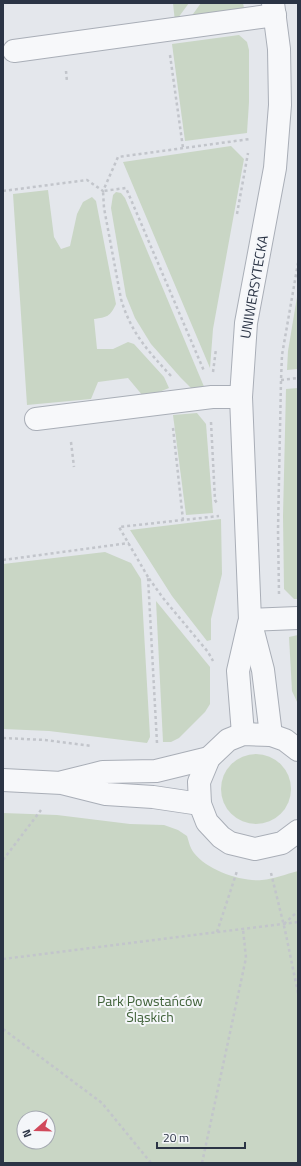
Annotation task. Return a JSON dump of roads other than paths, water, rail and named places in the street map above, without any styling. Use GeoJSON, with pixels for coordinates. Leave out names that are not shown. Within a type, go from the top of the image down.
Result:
{"type":"FeatureCollection","features":[{"type":"Feature","properties":{"kind":"street"},"geometry":{"type":"LineString","coordinates":[[14,51],[175,29],[274,9]]}},
{"type":"Feature","properties":{"kind":"street","name":"UNIWERSYTECKA"},"geometry":{"type":"LineString","coordinates":[[271,735],[263,670],[250,620],[241,397],[246,322],[276,168],[280,105],[278,49],[274,9]]}},
{"type":"Feature","properties":{"kind":"street"},"geometry":{"type":"LineString","coordinates":[[36,419],[183,400],[212,397],[241,397]]}},
{"type":"Feature","properties":{"kind":"street"},"geometry":{"type":"LineString","coordinates":[[250,620],[289,618]]}},
{"type":"Feature","properties":{"kind":"street","name":"UNIWERSYTECKA"},"geometry":{"type":"LineString","coordinates":[[243,734],[238,671],[250,620]]}},
{"type":"Feature","properties":{"kind":"street"},"geometry":{"type":"LineString","coordinates":[[298,750],[285,740],[271,735],[243,734],[228,740],[209,758],[199,782],[200,804],[208,822],[221,837],[230,843],[255,849],[282,843],[298,832]]}},
{"type":"Feature","properties":{"kind":"street"},"geometry":{"type":"LineString","coordinates":[[62,783],[102,772],[156,771],[209,758]]}},
{"type":"Feature","properties":{"kind":"street"},"geometry":{"type":"LineString","coordinates":[[3,780],[62,783],[106,794],[153,797],[200,804]]}},
{"type":"Feature","properties":{"kind":"park label","name":"Park Powstańców Śląskich"},"geometry":{"type":"Point","coordinates":[150,1010]}}]}
